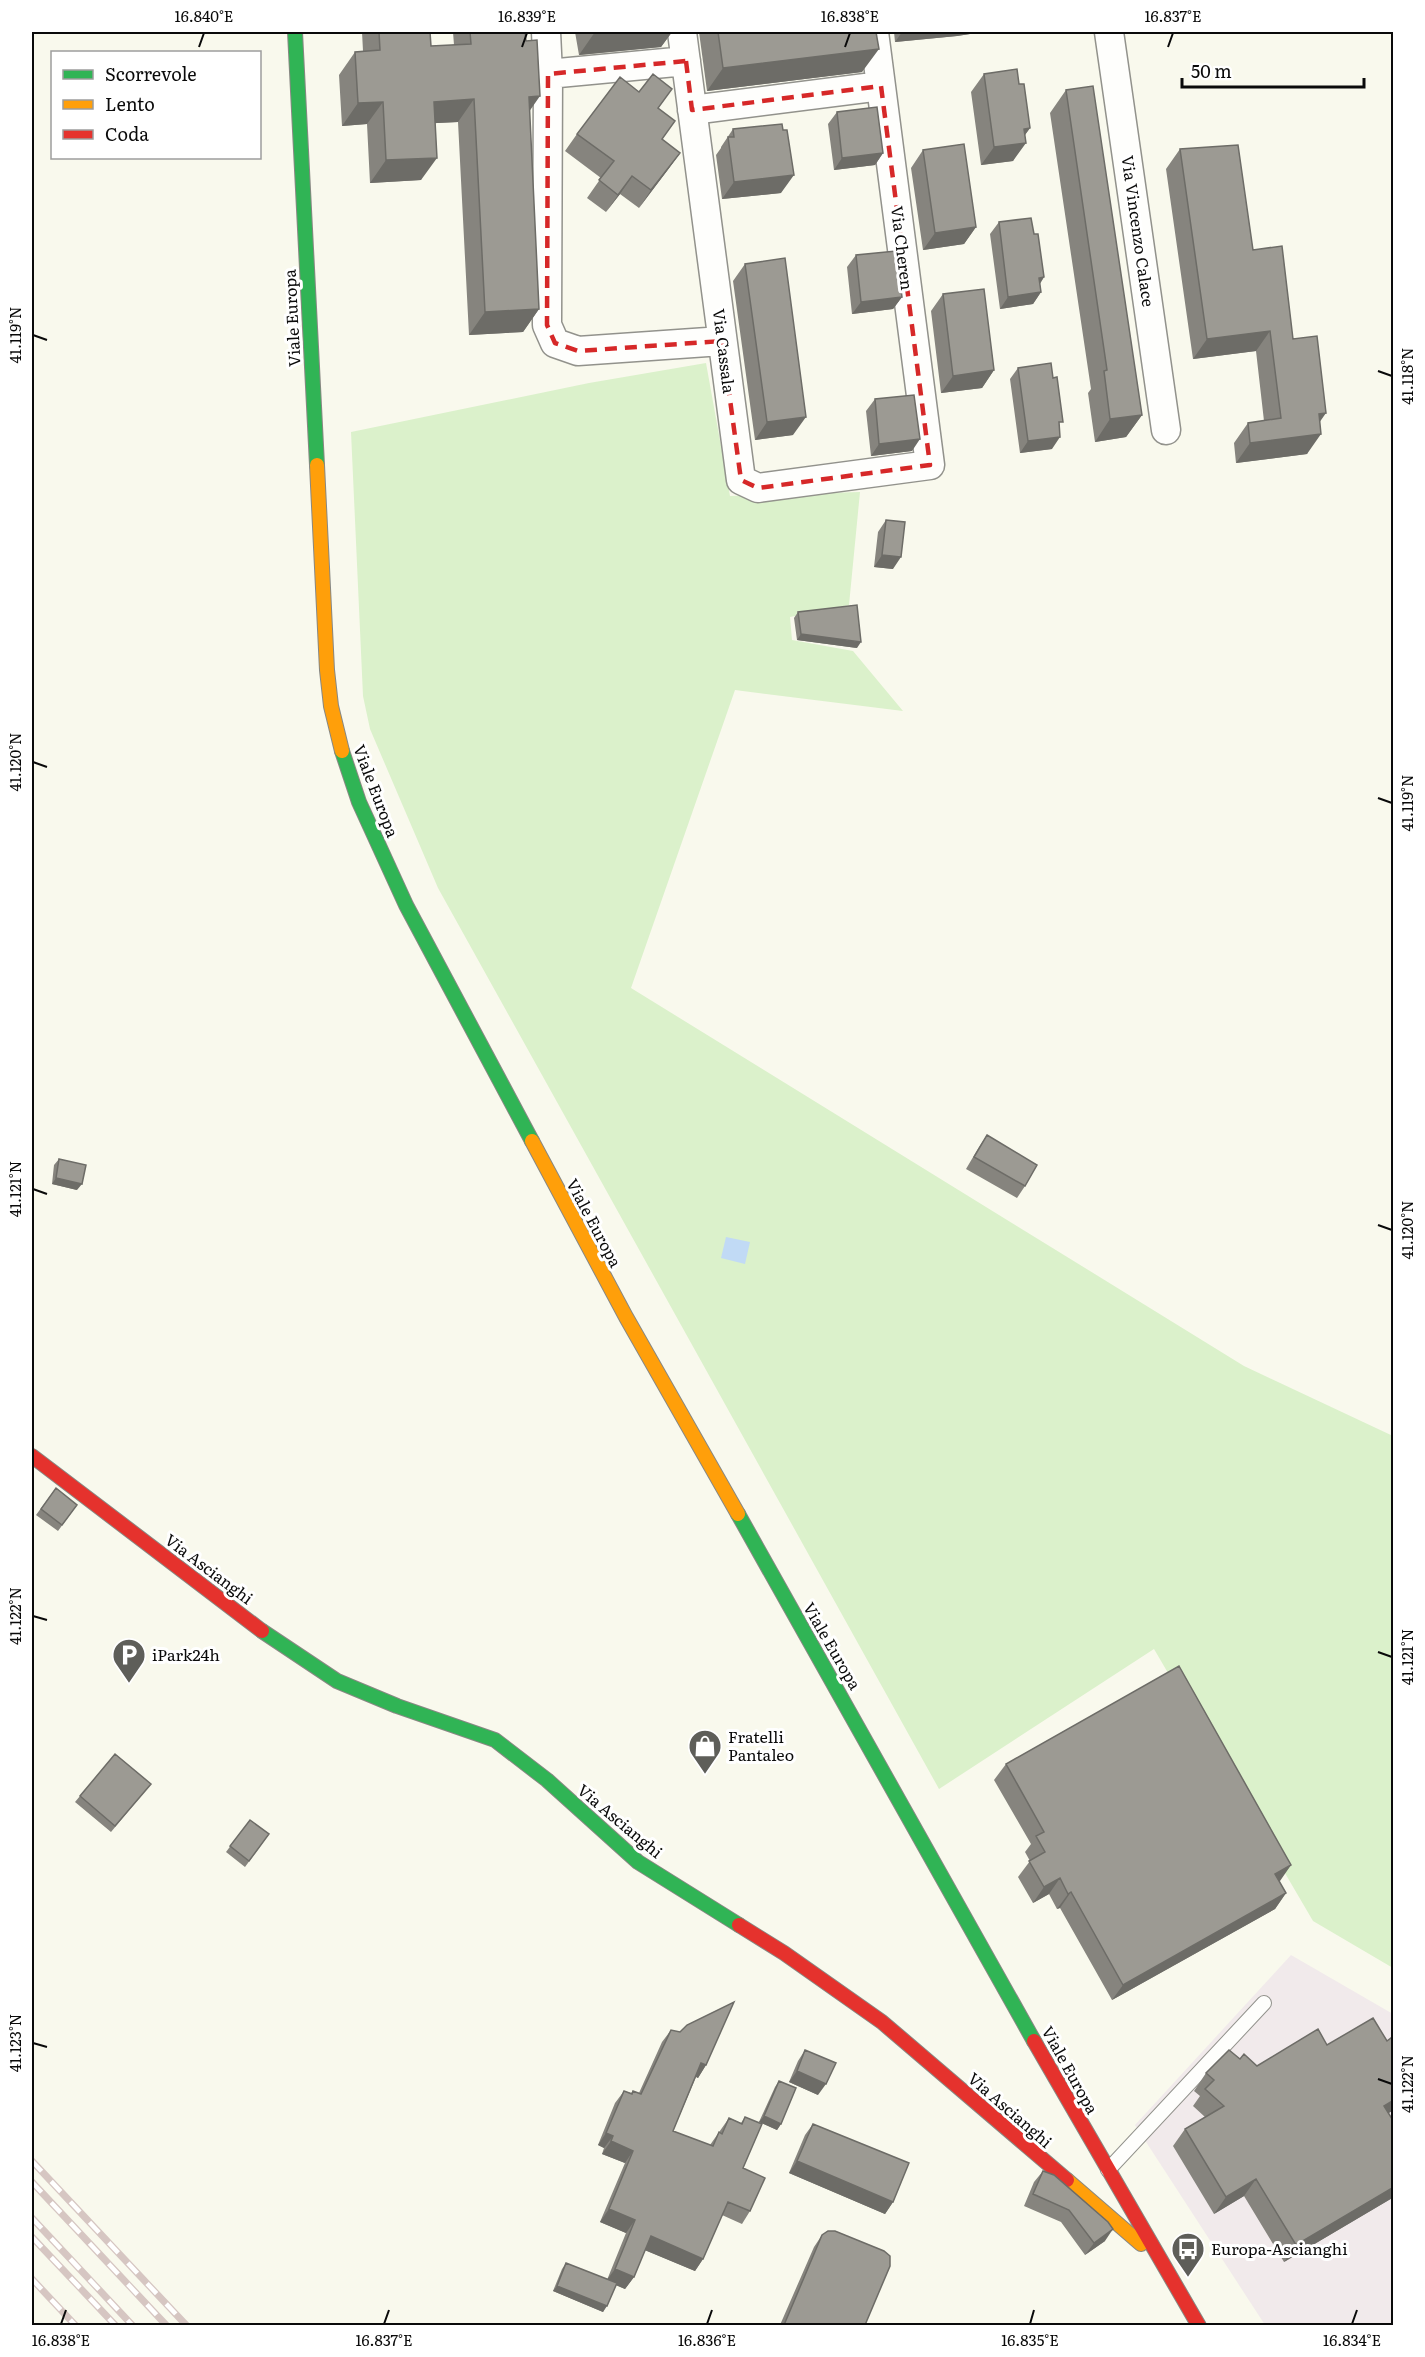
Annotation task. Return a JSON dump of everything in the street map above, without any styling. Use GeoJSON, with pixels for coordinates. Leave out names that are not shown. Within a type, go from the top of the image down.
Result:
{"type":"FeatureCollection","features":[{"type":"Feature","properties":{"kind":"main road","name":"Viale Europa"},"geometry":{"type":"LineString","coordinates":[[295,32],[327,670],[343,757],[359,802],[406,905],[626,1317],[1108,2170],[1199,2325]]}},
{"type":"Feature","properties":{"kind":"main road","name":"Via Ascianghi"},"geometry":{"type":"LineString","coordinates":[[32,1456],[280,1644],[337,1682],[397,1706],[495,1740],[547,1780],[638,1862],[784,1953],[882,2022],[1159,2259]]}},
{"type":"Feature","properties":{"kind":"street"},"geometry":{"type":"LineString","coordinates":[[546,32],[548,74],[547,325],[555,343],[578,351],[722,341]]}},
{"type":"Feature","properties":{"kind":"street","name":"Via Cassala"},"geometry":{"type":"LineString","coordinates":[[682,32],[741,480],[758,488],[930,465]]}},
{"type":"Feature","properties":{"kind":"street","name":"Via Cheren"},"geometry":{"type":"LineString","coordinates":[[874,32],[930,465]]}},
{"type":"Feature","properties":{"kind":"street","name":"Via Vincenzo Calace"},"geometry":{"type":"LineString","coordinates":[[1109,32],[1166,430]]}},
{"type":"Feature","properties":{"kind":"street"},"geometry":{"type":"LineString","coordinates":[[548,74],[686,61]]}},
{"type":"Feature","properties":{"kind":"street"},"geometry":{"type":"LineString","coordinates":[[692,110],[881,86]]}},
{"type":"Feature","properties":{"kind":"lane"},"geometry":{"type":"LineString","coordinates":[[1108,2170],[1264,2003]]}},
{"type":"Feature","properties":{"kind":"highlighted area"},"geometry":{"type":"Polygon","coordinates":[[[686,61],[692,110],[881,86],[930,465],[758,488],[741,480],[722,341],[578,351],[555,343],[547,325],[548,74],[686,61]]]}},
{"type":"Feature","properties":{"kind":"shaded area"},"geometry":{"type":"Polygon","coordinates":[[[1291,1955],[1393,2014],[1393,2325],[1265,2325],[1135,2125],[1291,1955]]]}},
{"type":"Feature","properties":{"kind":"green space"},"geometry":{"type":"Polygon","coordinates":[[[706,363],[730,496],[860,492],[849,605],[790,617],[792,640],[853,651],[903,711],[735,690],[631,988],[1244,1366],[1393,1436],[1393,1968],[1313,1921],[1154,1649],[939,1789],[438,888],[370,729],[363,696],[351,432],[589,383],[706,363]]]}},
{"type":"Feature","properties":{"kind":"water"},"geometry":{"type":"Polygon","coordinates":[[[726,1237],[750,1242],[745,1264],[721,1258],[726,1237]]]}},
{"type":"Feature","properties":{"kind":"building"},"geometry":{"type":"Polygon","coordinates":[[[379,32],[430,32],[431,46],[471,44],[470,32],[525,32],[526,41],[537,40],[540,96],[529,97],[539,309],[485,312],[474,99],[434,102],[437,158],[386,160],[383,102],[358,103],[355,52],[380,50],[379,32]]]}},
{"type":"Feature","properties":{"kind":"building"},"geometry":{"type":"Polygon","coordinates":[[[718,32],[876,32],[879,49],[723,68],[718,32]]]}},
{"type":"Feature","properties":{"kind":"building"},"geometry":{"type":"Polygon","coordinates":[[[1017,69],[1019,84],[1024,84],[1030,128],[1024,129],[1026,143],[994,147],[984,74],[1017,69]]]}},
{"type":"Feature","properties":{"kind":"building"},"geometry":{"type":"Polygon","coordinates":[[[653,74],[672,89],[658,108],[675,121],[662,139],[680,153],[651,190],[632,176],[618,195],[599,180],[614,161],[577,134],[620,77],[639,92],[653,74]]]}},
{"type":"Feature","properties":{"kind":"building"},"geometry":{"type":"Polygon","coordinates":[[[1093,86],[1142,415],[1110,419],[1104,371],[1107,370],[1066,90],[1093,86]]]}},
{"type":"Feature","properties":{"kind":"building"},"geometry":{"type":"Polygon","coordinates":[[[877,107],[883,153],[842,158],[837,112],[877,107]]]}},
{"type":"Feature","properties":{"kind":"building"},"geometry":{"type":"Polygon","coordinates":[[[782,124],[783,130],[787,130],[794,175],[734,182],[728,137],[734,137],[733,129],[782,124]]]}},
{"type":"Feature","properties":{"kind":"building"},"geometry":{"type":"Polygon","coordinates":[[[964,144],[976,227],[935,233],[923,150],[964,144]]]}},
{"type":"Feature","properties":{"kind":"building"},"geometry":{"type":"Polygon","coordinates":[[[1238,145],[1253,250],[1282,246],[1293,339],[1317,336],[1326,413],[1319,414],[1321,434],[1250,443],[1248,423],[1281,418],[1270,331],[1207,339],[1180,149],[1238,145]]]}},
{"type":"Feature","properties":{"kind":"building"},"geometry":{"type":"Polygon","coordinates":[[[1031,218],[1034,234],[1038,234],[1044,277],[1039,278],[1041,292],[1008,297],[999,222],[1031,218]]]}},
{"type":"Feature","properties":{"kind":"building"},"geometry":{"type":"Polygon","coordinates":[[[896,251],[902,297],[861,302],[856,255],[896,251]]]}},
{"type":"Feature","properties":{"kind":"building"},"geometry":{"type":"Polygon","coordinates":[[[785,258],[806,417],[767,422],[745,264],[785,258]]]}},
{"type":"Feature","properties":{"kind":"building"},"geometry":{"type":"Polygon","coordinates":[[[984,289],[994,370],[953,376],[943,294],[984,289]]]}},
{"type":"Feature","properties":{"kind":"building"},"geometry":{"type":"Polygon","coordinates":[[[1051,363],[1053,378],[1057,377],[1063,422],[1059,422],[1060,437],[1028,441],[1018,368],[1051,363]]]}},
{"type":"Feature","properties":{"kind":"building"},"geometry":{"type":"Polygon","coordinates":[[[914,395],[920,439],[879,444],[875,399],[914,395]]]}},
{"type":"Feature","properties":{"kind":"building"},"geometry":{"type":"Polygon","coordinates":[[[886,520],[905,522],[901,557],[882,555],[886,520]]]}},
{"type":"Feature","properties":{"kind":"building"},"geometry":{"type":"Polygon","coordinates":[[[857,605],[861,642],[801,634],[798,612],[857,605]]]}},
{"type":"Feature","properties":{"kind":"building"},"geometry":{"type":"Polygon","coordinates":[[[987,1135],[1037,1165],[1025,1186],[974,1157],[987,1135]]]}},
{"type":"Feature","properties":{"kind":"building"},"geometry":{"type":"Polygon","coordinates":[[[59,1159],[86,1165],[82,1184],[56,1178],[59,1159]]]}},
{"type":"Feature","properties":{"kind":"building"},"geometry":{"type":"Polygon","coordinates":[[[56,1488],[77,1505],[62,1525],[41,1509],[56,1488]]]}},
{"type":"Feature","properties":{"kind":"building"},"geometry":{"type":"Polygon","coordinates":[[[1179,1666],[1291,1865],[1275,1874],[1286,1893],[1123,1985],[1071,1892],[1068,1894],[1060,1878],[1044,1887],[1029,1861],[1045,1852],[1036,1836],[1044,1832],[1006,1764],[1179,1666]]]}},
{"type":"Feature","properties":{"kind":"building"},"geometry":{"type":"Polygon","coordinates":[[[115,1754],[151,1784],[115,1826],[80,1796],[115,1754]]]}},
{"type":"Feature","properties":{"kind":"building"},"geometry":{"type":"Polygon","coordinates":[[[250,1820],[269,1834],[249,1861],[230,1846],[250,1820]]]}},
{"type":"Feature","properties":{"kind":"building"},"geometry":{"type":"Polygon","coordinates":[[[734,2002],[706,2065],[701,2063],[673,2131],[713,2146],[719,2132],[722,2134],[729,2118],[742,2124],[745,2117],[762,2124],[743,2168],[765,2178],[750,2211],[728,2202],[703,2259],[651,2236],[634,2277],[615,2269],[635,2220],[609,2209],[633,2151],[611,2141],[613,2136],[606,2133],[624,2091],[641,2094],[671,2030],[680,2032],[687,2025],[734,2002]]]}},
{"type":"Feature","properties":{"kind":"building"},"geometry":{"type":"Polygon","coordinates":[[[1373,2018],[1387,2041],[1391,2038],[1394,2040],[1394,2100],[1384,2106],[1394,2122],[1394,2187],[1296,2245],[1256,2179],[1226,2197],[1185,2129],[1224,2106],[1205,2089],[1214,2080],[1206,2073],[1229,2050],[1240,2059],[1244,2054],[1257,2066],[1318,2029],[1327,2045],[1373,2018]]]}},
{"type":"Feature","properties":{"kind":"building"},"geometry":{"type":"Polygon","coordinates":[[[805,2050],[836,2063],[826,2084],[797,2071],[805,2050]]]}},
{"type":"Feature","properties":{"kind":"building"},"geometry":{"type":"Polygon","coordinates":[[[779,2081],[796,2088],[781,2124],[764,2116],[779,2081]]]}},
{"type":"Feature","properties":{"kind":"building"},"geometry":{"type":"Polygon","coordinates":[[[813,2124],[909,2163],[893,2202],[797,2161],[813,2124]]]}},
{"type":"Feature","properties":{"kind":"building"},"geometry":{"type":"Polygon","coordinates":[[[1043,2171],[1054,2175],[1113,2229],[1094,2243],[1069,2210],[1033,2194],[1043,2171]]]}},
{"type":"Feature","properties":{"kind":"building"},"geometry":{"type":"Polygon","coordinates":[[[828,2231],[835,2231],[884,2251],[890,2256],[890,2266],[865,2325],[784,2325],[822,2235],[828,2231]]]}},
{"type":"Feature","properties":{"kind":"building"},"geometry":{"type":"Polygon","coordinates":[[[566,2263],[617,2283],[607,2306],[557,2286],[566,2263]]]}},
{"type":"Feature","properties":{"kind":"railway"},"geometry":{"type":"LineString","coordinates":[[32,2161],[187,2326]]}},
{"type":"Feature","properties":{"kind":"railway"},"geometry":{"type":"LineString","coordinates":[[32,2182],[167,2326]]}},
{"type":"Feature","properties":{"kind":"railway"},"geometry":{"type":"LineString","coordinates":[[32,2218],[133,2326]]}},
{"type":"Feature","properties":{"kind":"railway"},"geometry":{"type":"LineString","coordinates":[[32,2237],[116,2326]]}},
{"type":"Feature","properties":{"kind":"railway"},"geometry":{"type":"LineString","coordinates":[[32,2279],[76,2326]]}},
{"type":"Feature","properties":{"kind":"traffic: fast"},"geometry":{"type":"LineString","coordinates":[[295,32],[317,465]]}},
{"type":"Feature","properties":{"kind":"traffic: fast"},"geometry":{"type":"LineString","coordinates":[[342,751],[359,802],[406,905],[532,1141]]}},
{"type":"Feature","properties":{"kind":"traffic: fast"},"geometry":{"type":"LineString","coordinates":[[738,1514],[1034,2041]]}},
{"type":"Feature","properties":{"kind":"traffic: fast"},"geometry":{"type":"LineString","coordinates":[[262,1631],[337,1681],[397,1706],[495,1740],[547,1780],[638,1862],[739,1925]]}},
{"type":"Feature","properties":{"kind":"traffic: slow"},"geometry":{"type":"LineString","coordinates":[[317,465],[327,670],[331,706],[342,751]]}},
{"type":"Feature","properties":{"kind":"traffic: slow"},"geometry":{"type":"LineString","coordinates":[[532,1141],[626,1317],[738,1514]]}},
{"type":"Feature","properties":{"kind":"traffic: slow"},"geometry":{"type":"LineString","coordinates":[[1067,2180],[1141,2244]]}},
{"type":"Feature","properties":{"kind":"traffic: jam"},"geometry":{"type":"LineString","coordinates":[[32,1456],[262,1631]]}},
{"type":"Feature","properties":{"kind":"traffic: jam"},"geometry":{"type":"LineString","coordinates":[[739,1925],[784,1953],[882,2022],[1067,2180]]}},
{"type":"Feature","properties":{"kind":"traffic: jam"},"geometry":{"type":"LineString","coordinates":[[1034,2041],[1199,2326]]}},
{"type":"Feature","properties":{"kind":"place","name":"iPark24h"},"geometry":{"type":"Point","coordinates":[129,1684]}},
{"type":"Feature","properties":{"kind":"place","name":"Fratelli Pantaleo"},"geometry":{"type":"Point","coordinates":[705,1775]}},
{"type":"Feature","properties":{"kind":"place","name":"Europa-Ascianghi"},"geometry":{"type":"Point","coordinates":[1188,2278]}}]}
